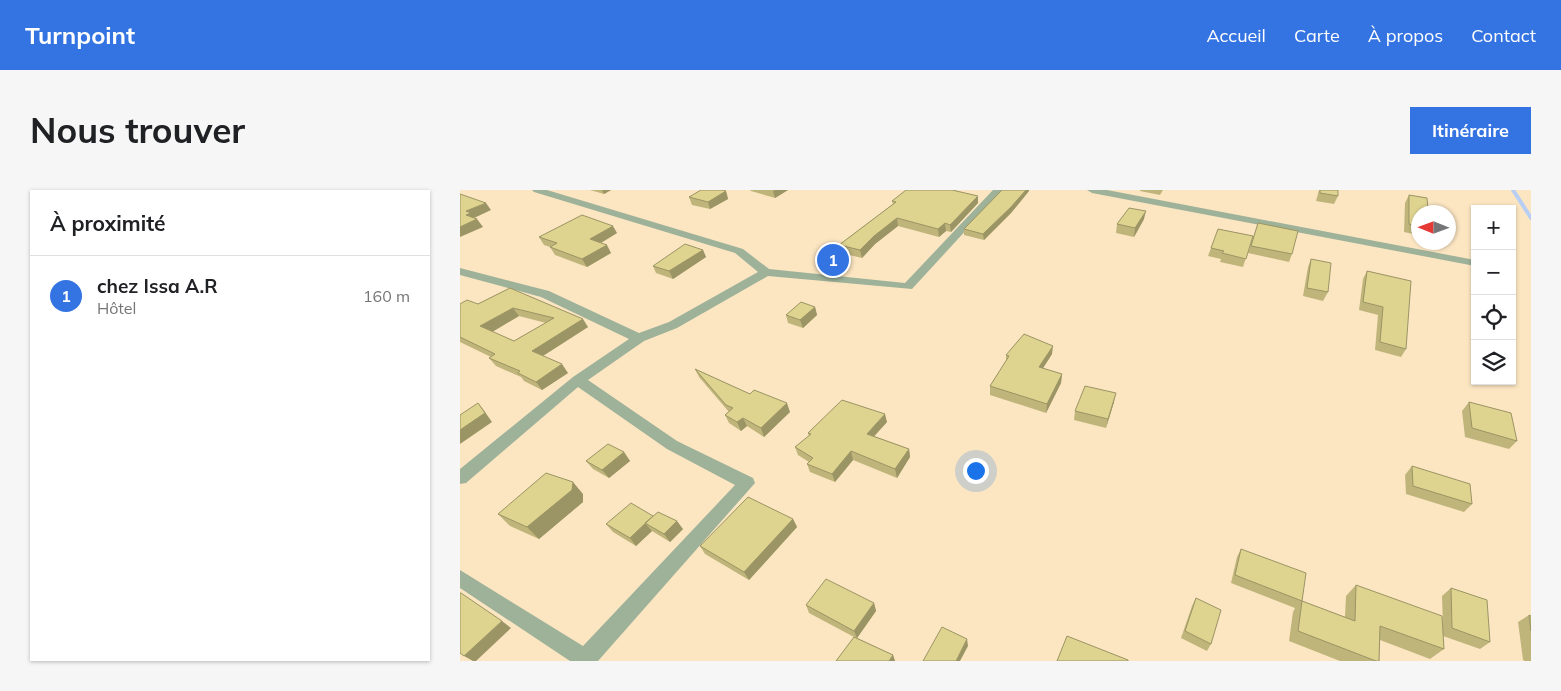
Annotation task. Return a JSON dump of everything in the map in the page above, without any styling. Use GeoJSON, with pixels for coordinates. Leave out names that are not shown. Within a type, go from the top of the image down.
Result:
{"type":"FeatureCollection","features":[{"type":"Feature","properties":{"kind":"street"},"geometry":{"type":"LineString","coordinates":[[538,190],[739,251],[766,272],[908,287],[998,190]]}},
{"type":"Feature","properties":{"kind":"street"},"geometry":{"type":"LineString","coordinates":[[1092,190],[1471,262]]}},
{"type":"Feature","properties":{"kind":"street"},"geometry":{"type":"LineString","coordinates":[[460,271],[545,294],[639,338]]}},
{"type":"Feature","properties":{"kind":"street"},"geometry":{"type":"LineString","coordinates":[[460,478],[578,380],[639,338],[673,324],[766,272]]}},
{"type":"Feature","properties":{"kind":"street"},"geometry":{"type":"LineString","coordinates":[[460,578],[587,660],[747,482],[672,445],[578,380]]}},
{"type":"Feature","properties":{"kind":"building"},"geometry":{"type":"Polygon","coordinates":[[[701,190],[726,191],[708,202],[689,197],[701,190]]]}},
{"type":"Feature","properties":{"kind":"building"},"geometry":{"type":"Polygon","coordinates":[[[906,190],[952,190],[978,196],[950,225],[945,223],[938,229],[897,218],[860,250],[839,245],[896,202],[892,201],[906,190]]]}},
{"type":"Feature","properties":{"kind":"building"},"geometry":{"type":"Polygon","coordinates":[[[1002,190],[1026,190],[983,234],[964,229],[1002,190]]]}},
{"type":"Feature","properties":{"kind":"building"},"geometry":{"type":"Polygon","coordinates":[[[1320,190],[1338,190],[1338,196],[1320,193],[1320,190]]]}},
{"type":"Feature","properties":{"kind":"building"},"geometry":{"type":"Polygon","coordinates":[[[460,194],[486,203],[466,211],[471,213],[466,215],[477,219],[460,227],[460,194]]]}},
{"type":"Feature","properties":{"kind":"building"},"geometry":{"type":"Polygon","coordinates":[[[1409,195],[1427,198],[1428,205],[1411,205],[1411,224],[1409,224],[1409,195]]]}},
{"type":"Feature","properties":{"kind":"building"},"geometry":{"type":"Polygon","coordinates":[[[1129,208],[1146,211],[1135,228],[1117,224],[1129,208]]]}},
{"type":"Feature","properties":{"kind":"building"},"geometry":{"type":"Polygon","coordinates":[[[582,215],[613,226],[590,239],[607,245],[582,259],[550,247],[557,243],[539,237],[582,215]]]}},
{"type":"Feature","properties":{"kind":"building"},"geometry":{"type":"Polygon","coordinates":[[[1258,223],[1298,231],[1292,254],[1251,246],[1258,223]]]}},
{"type":"Feature","properties":{"kind":"building"},"geometry":{"type":"Polygon","coordinates":[[[1218,229],[1253,236],[1246,259],[1211,248],[1218,229]]]}},
{"type":"Feature","properties":{"kind":"building"},"geometry":{"type":"Polygon","coordinates":[[[685,244],[703,250],[669,271],[653,266],[685,244]]]}},
{"type":"Feature","properties":{"kind":"building"},"geometry":{"type":"Polygon","coordinates":[[[1311,259],[1331,263],[1328,292],[1307,288],[1311,259]]]}},
{"type":"Feature","properties":{"kind":"building"},"geometry":{"type":"Polygon","coordinates":[[[1367,271],[1411,281],[1406,349],[1380,342],[1383,307],[1363,302],[1367,271]]]}},
{"type":"Feature","properties":{"kind":"building"},"geometry":{"type":"Polygon","coordinates":[[[510,288],[583,319],[532,351],[562,364],[536,382],[518,373],[520,371],[489,358],[495,354],[460,337],[460,304],[467,300],[478,304],[510,288]],[[513,308],[480,326],[514,341],[554,318],[513,308]]]}},
{"type":"Feature","properties":{"kind":"building"},"geometry":{"type":"Polygon","coordinates":[[[801,302],[815,307],[800,320],[786,315],[801,302]]]}},
{"type":"Feature","properties":{"kind":"building"},"geometry":{"type":"Polygon","coordinates":[[[1024,334],[1053,346],[1039,367],[1062,374],[1047,404],[990,386],[1009,356],[1006,355],[1024,334]]]}},
{"type":"Feature","properties":{"kind":"building"},"geometry":{"type":"Polygon","coordinates":[[[695,369],[750,394],[754,390],[787,403],[761,428],[743,418],[737,422],[725,415],[733,408],[726,405],[695,369]]]}},
{"type":"Feature","properties":{"kind":"building"},"geometry":{"type":"Polygon","coordinates":[[[1085,386],[1116,393],[1108,419],[1075,411],[1085,386]]]}},
{"type":"Feature","properties":{"kind":"building"},"geometry":{"type":"Polygon","coordinates":[[[842,400],[885,414],[867,434],[909,449],[895,469],[851,451],[832,474],[807,464],[813,458],[795,447],[811,434],[808,433],[842,400]]]}},
{"type":"Feature","properties":{"kind":"building"},"geometry":{"type":"Polygon","coordinates":[[[1469,402],[1511,413],[1517,441],[1472,428],[1469,402]]]}},
{"type":"Feature","properties":{"kind":"building"},"geometry":{"type":"Polygon","coordinates":[[[478,403],[485,413],[460,430],[460,415],[478,403]]]}},
{"type":"Feature","properties":{"kind":"building"},"geometry":{"type":"Polygon","coordinates":[[[608,444],[624,452],[602,470],[586,461],[608,444]]]}},
{"type":"Feature","properties":{"kind":"building"},"geometry":{"type":"Polygon","coordinates":[[[1412,466],[1470,484],[1472,504],[1413,486],[1412,466]]]}},
{"type":"Feature","properties":{"kind":"building"},"geometry":{"type":"Polygon","coordinates":[[[546,473],[573,482],[572,490],[527,527],[498,514],[546,473]]]}},
{"type":"Feature","properties":{"kind":"building"},"geometry":{"type":"Polygon","coordinates":[[[748,497],[793,519],[744,572],[700,546],[748,497]]]}},
{"type":"Feature","properties":{"kind":"building"},"geometry":{"type":"Polygon","coordinates":[[[631,503],[653,516],[630,538],[606,524],[631,503]]]}},
{"type":"Feature","properties":{"kind":"building"},"geometry":{"type":"Polygon","coordinates":[[[658,512],[677,521],[664,534],[645,523],[658,512]]]}},
{"type":"Feature","properties":{"kind":"building"},"geometry":{"type":"Polygon","coordinates":[[[1241,549],[1306,573],[1302,601],[1235,575],[1241,549]]]}},
{"type":"Feature","properties":{"kind":"building"},"geometry":{"type":"Polygon","coordinates":[[[826,579],[874,603],[854,631],[806,605],[826,579]]]}},
{"type":"Feature","properties":{"kind":"building"},"geometry":{"type":"Polygon","coordinates":[[[1356,585],[1442,616],[1444,649],[1380,626],[1379,661],[1376,661],[1298,631],[1302,601],[1355,621],[1356,585]]]}},
{"type":"Feature","properties":{"kind":"building"},"geometry":{"type":"Polygon","coordinates":[[[1451,588],[1487,600],[1490,642],[1452,628],[1451,588]]]}},
{"type":"Feature","properties":{"kind":"building"},"geometry":{"type":"Polygon","coordinates":[[[460,593],[502,621],[464,656],[460,653],[460,593]]]}},
{"type":"Feature","properties":{"kind":"building"},"geometry":{"type":"Polygon","coordinates":[[[1196,598],[1221,610],[1211,644],[1185,631],[1196,598]]]}},
{"type":"Feature","properties":{"kind":"building"},"geometry":{"type":"Polygon","coordinates":[[[942,627],[967,639],[956,661],[923,661],[942,627]]]}},
{"type":"Feature","properties":{"kind":"building"},"geometry":{"type":"Polygon","coordinates":[[[1067,636],[1128,660],[1128,661],[1057,661],[1067,636]]]}},
{"type":"Feature","properties":{"kind":"building"},"geometry":{"type":"Polygon","coordinates":[[[854,637],[893,655],[889,661],[836,661],[854,637]]]}},
{"type":"Feature","properties":{"kind":"waterway"},"geometry":{"type":"LineString","coordinates":[[1513,190],[1531,218]]}},
{"type":"Feature","properties":{"kind":"place","name":"chez Issa A.R"},"geometry":{"type":"Point","coordinates":[833,260]}}]}
